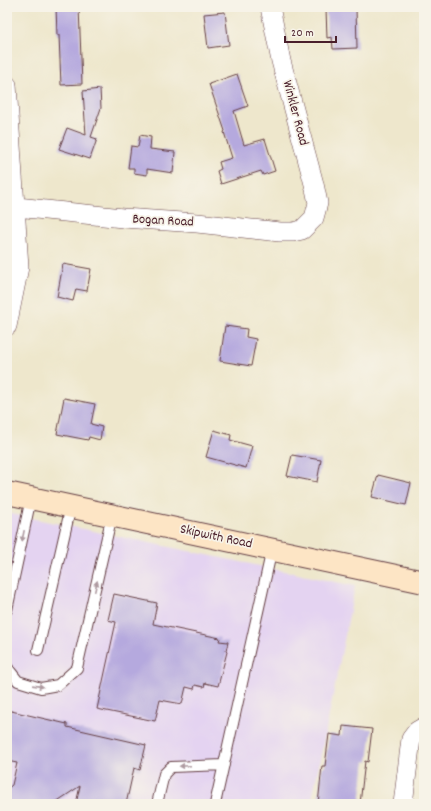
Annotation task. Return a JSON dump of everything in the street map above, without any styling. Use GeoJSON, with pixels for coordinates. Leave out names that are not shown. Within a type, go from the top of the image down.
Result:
{"type":"FeatureCollection","features":[{"type":"Feature","properties":{"kind":"main road","name":"Skipwith Road"},"geometry":{"type":"LineString","coordinates":[[7,493],[424,582]]}},
{"type":"Feature","properties":{"kind":"street","name":"Winkler Road"},"geometry":{"type":"LineString","coordinates":[[270,7],[280,61],[318,203],[314,218]]}},
{"type":"Feature","properties":{"kind":"street"},"geometry":{"type":"LineString","coordinates":[[7,85],[11,206],[19,267],[7,326]]}},
{"type":"Feature","properties":{"kind":"street","name":"Bogan Road"},"geometry":{"type":"LineString","coordinates":[[11,206],[280,232],[294,232],[302,230],[314,218]]}},
{"type":"Feature","properties":{"kind":"street"},"geometry":{"type":"LineString","coordinates":[[403,804],[411,739],[417,731],[424,727]]}},
{"type":"Feature","properties":{"kind":"lane"},"geometry":{"type":"LineString","coordinates":[[7,610],[31,498]]}},
{"type":"Feature","properties":{"kind":"lane"},"geometry":{"type":"LineString","coordinates":[[38,650],[71,506]]}},
{"type":"Feature","properties":{"kind":"lane"},"geometry":{"type":"LineString","coordinates":[[7,667],[18,681],[40,688],[58,685],[77,668],[112,515]]}},
{"type":"Feature","properties":{"kind":"lane"},"geometry":{"type":"LineString","coordinates":[[215,804],[272,549]]}},
{"type":"Feature","properties":{"kind":"lane"},"geometry":{"type":"LineString","coordinates":[[157,804],[164,774],[171,767],[224,764]]}},
{"type":"Feature","properties":{"kind":"shaded area"},"geometry":{"type":"Polygon","coordinates":[[[7,513],[355,586],[311,804],[7,804],[7,513]]]}},
{"type":"Feature","properties":{"kind":"building"},"geometry":{"type":"Polygon","coordinates":[[[56,7],[79,7],[82,84],[61,85],[59,35],[57,35],[56,7]]]}},
{"type":"Feature","properties":{"kind":"building"},"geometry":{"type":"Polygon","coordinates":[[[356,8],[357,48],[333,49],[332,37],[327,38],[326,9],[356,8]]]}},
{"type":"Feature","properties":{"kind":"building"},"geometry":{"type":"Polygon","coordinates":[[[225,12],[229,45],[208,48],[204,14],[225,12]]]}},
{"type":"Feature","properties":{"kind":"building"},"geometry":{"type":"Polygon","coordinates":[[[237,74],[248,106],[234,111],[244,145],[265,139],[275,171],[263,175],[261,171],[221,184],[217,171],[221,169],[219,162],[232,158],[224,132],[225,131],[209,84],[237,74]]]}},
{"type":"Feature","properties":{"kind":"building"},"geometry":{"type":"Polygon","coordinates":[[[100,89],[101,108],[91,137],[97,139],[90,159],[59,149],[67,128],[86,135],[83,91],[100,89]]]}},
{"type":"Feature","properties":{"kind":"building"},"geometry":{"type":"Polygon","coordinates":[[[140,135],[151,137],[150,149],[175,152],[173,173],[147,169],[147,175],[134,173],[134,168],[128,168],[131,146],[138,147],[140,135]]]}},
{"type":"Feature","properties":{"kind":"building"},"geometry":{"type":"Polygon","coordinates":[[[63,264],[91,269],[87,291],[76,289],[73,301],[57,297],[63,264]]]}},
{"type":"Feature","properties":{"kind":"building"},"geometry":{"type":"Polygon","coordinates":[[[225,326],[247,329],[246,337],[256,339],[251,366],[220,361],[225,326]]]}},
{"type":"Feature","properties":{"kind":"building"},"geometry":{"type":"Polygon","coordinates":[[[64,398],[95,404],[91,424],[102,427],[100,440],[89,437],[88,440],[57,434],[64,398]]]}},
{"type":"Feature","properties":{"kind":"building"},"geometry":{"type":"Polygon","coordinates":[[[214,430],[231,435],[230,440],[252,446],[246,468],[206,457],[214,430]]]}},
{"type":"Feature","properties":{"kind":"building"},"geometry":{"type":"Polygon","coordinates":[[[292,455],[321,460],[317,482],[287,476],[292,455]]]}},
{"type":"Feature","properties":{"kind":"building"},"geometry":{"type":"Polygon","coordinates":[[[378,475],[411,483],[406,505],[372,497],[378,475]]]}},
{"type":"Feature","properties":{"kind":"building"},"geometry":{"type":"Polygon","coordinates":[[[114,594],[157,603],[153,624],[220,638],[219,641],[228,642],[227,652],[218,686],[205,683],[204,687],[195,685],[194,689],[186,687],[182,704],[160,700],[155,721],[97,709],[116,622],[108,620],[114,594]]]}},
{"type":"Feature","properties":{"kind":"building"},"geometry":{"type":"Polygon","coordinates":[[[7,710],[67,724],[67,727],[146,745],[140,770],[134,768],[126,804],[76,804],[80,786],[53,804],[7,804],[7,789],[12,785],[17,763],[7,761],[7,710]]]}},
{"type":"Feature","properties":{"kind":"building"},"geometry":{"type":"Polygon","coordinates":[[[343,726],[372,729],[368,762],[365,761],[360,804],[318,804],[322,766],[325,766],[329,734],[342,736],[343,726]]]}}]}
